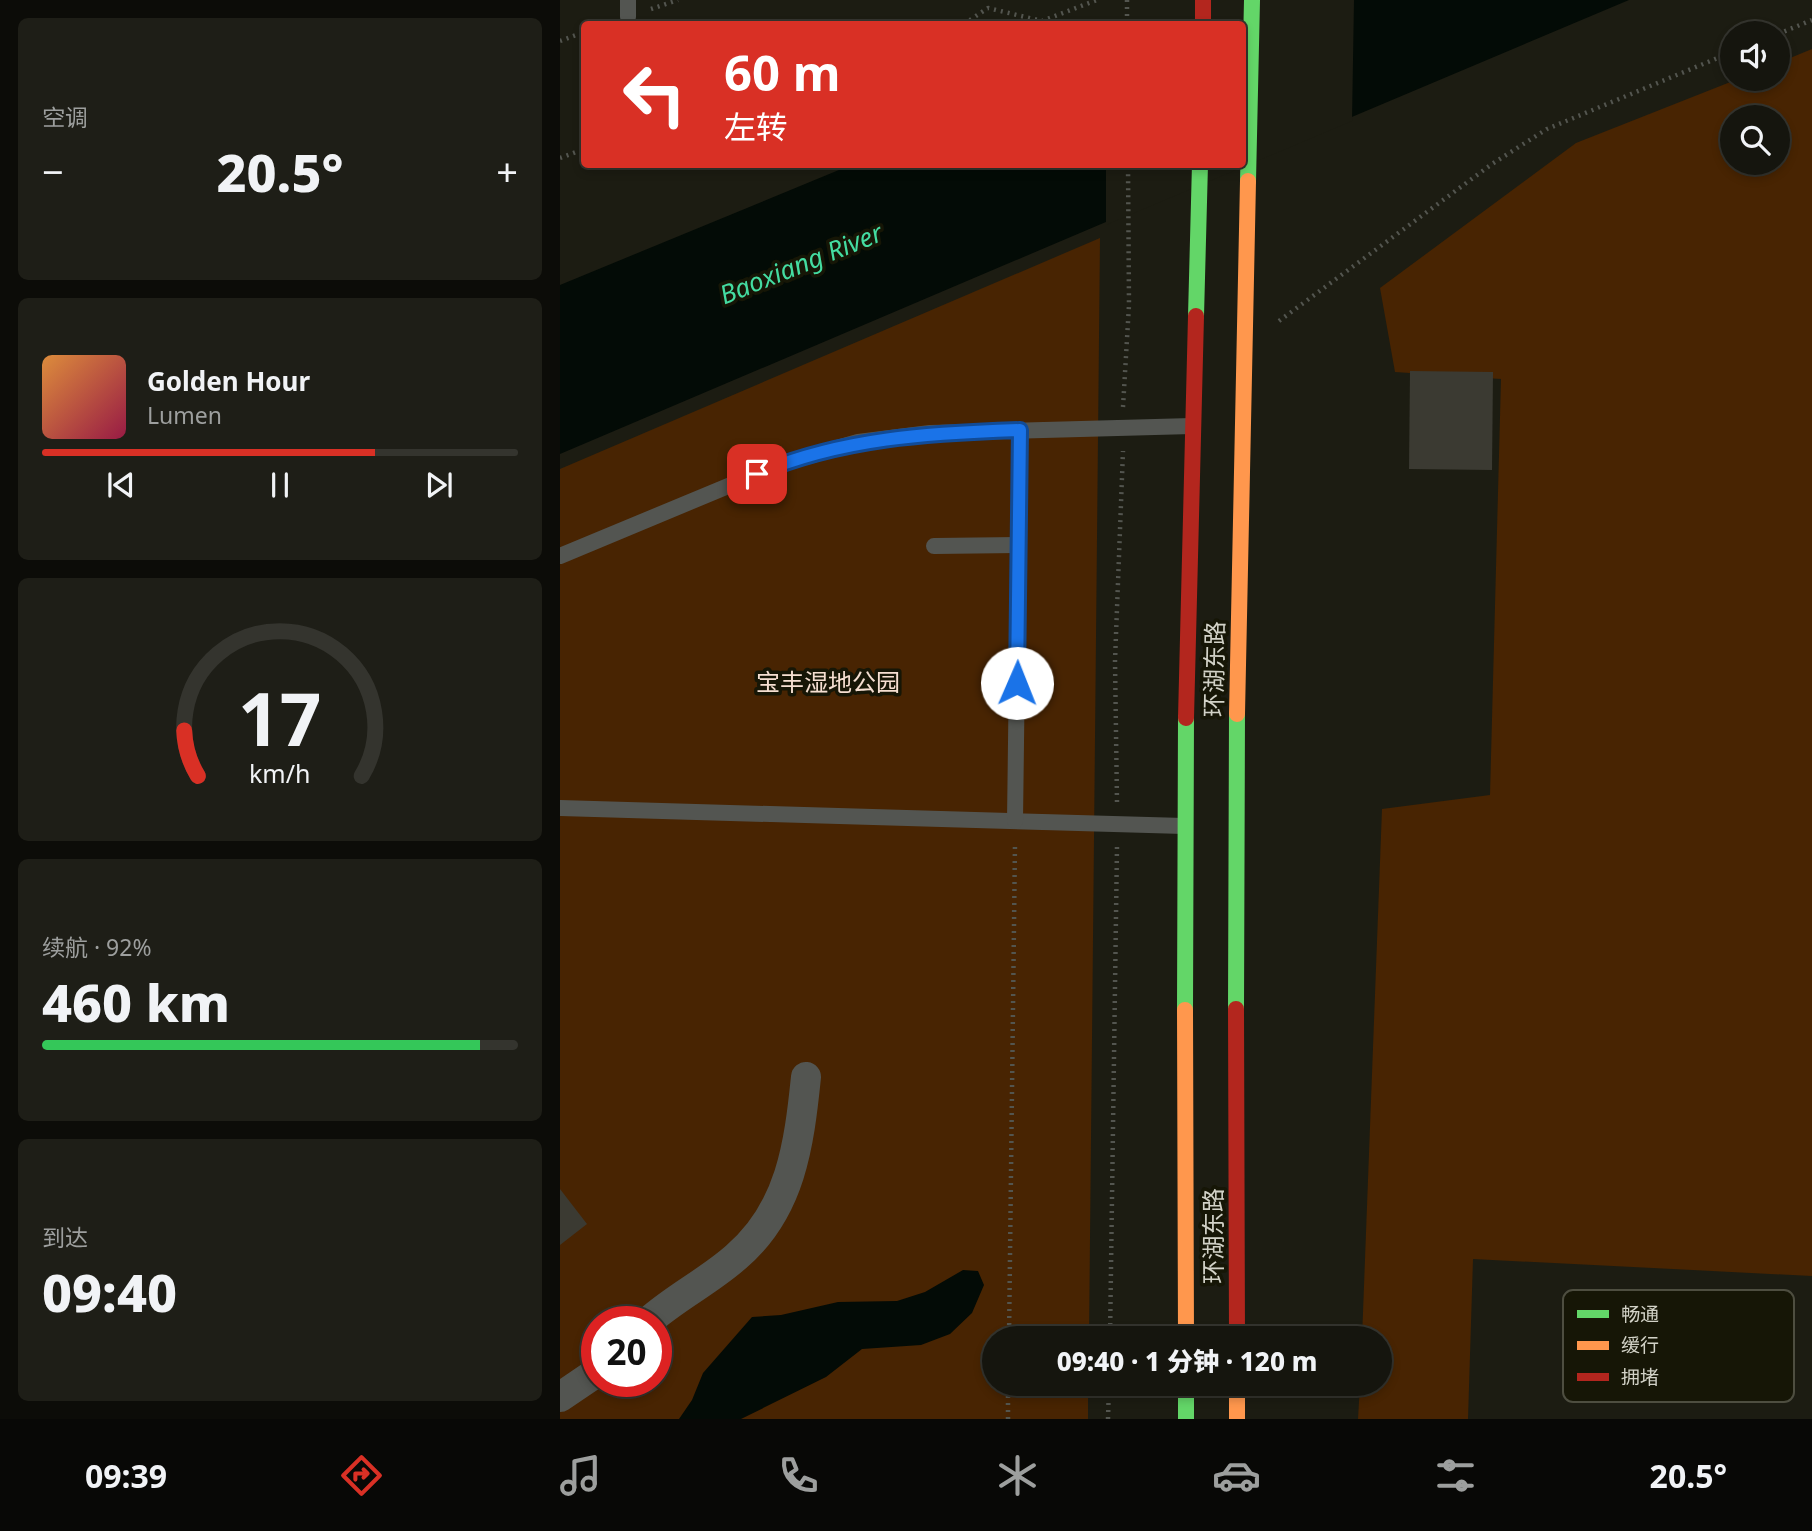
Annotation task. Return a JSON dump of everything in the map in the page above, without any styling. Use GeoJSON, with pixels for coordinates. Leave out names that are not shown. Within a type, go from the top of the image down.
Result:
{"type":"FeatureCollection","features":[{"type":"Feature","properties":{"kind":"main road"},"geometry":{"type":"LineString","coordinates":[[1203,0],[1203,21]]}},
{"type":"Feature","properties":{"kind":"main road","name":"环湖东路"},"geometry":{"type":"LineString","coordinates":[[1237,1326],[1235,799],[1252,0]]}},
{"type":"Feature","properties":{"kind":"main road","name":"环湖东路"},"geometry":{"type":"LineString","coordinates":[[1186,1326],[1184,826],[1200,168]]}},
{"type":"Feature","properties":{"kind":"main road"},"geometry":{"type":"LineString","coordinates":[[1186,1396],[1186,1419]]}},
{"type":"Feature","properties":{"kind":"main road"},"geometry":{"type":"LineString","coordinates":[[1237,1396],[1237,1419]]}},
{"type":"Feature","properties":{"kind":"street"},"geometry":{"type":"LineString","coordinates":[[669,1306],[736,1257],[760,1231],[794,1167],[806,1077]]}},
{"type":"Feature","properties":{"kind":"street"},"geometry":{"type":"LineString","coordinates":[[560,1397],[581,1382]]}},
{"type":"Feature","properties":{"kind":"lane"},"geometry":{"type":"LineString","coordinates":[[628,0],[628,17]]}},
{"type":"Feature","properties":{"kind":"lane"},"geometry":{"type":"LineString","coordinates":[[560,556],[781,464],[858,442],[930,433],[1192,426]]}},
{"type":"Feature","properties":{"kind":"lane"},"geometry":{"type":"LineString","coordinates":[[1015,821],[1020,430]]}},
{"type":"Feature","properties":{"kind":"lane"},"geometry":{"type":"LineString","coordinates":[[934,546],[1018,545]]}},
{"type":"Feature","properties":{"kind":"lane"},"geometry":{"type":"LineString","coordinates":[[560,808],[1184,826]]}},
{"type":"Feature","properties":{"kind":"path"},"geometry":{"type":"LineString","coordinates":[[968,21],[988,8],[1042,21],[1097,0]]}},
{"type":"Feature","properties":{"kind":"path"},"geometry":{"type":"LineString","coordinates":[[1127,0],[1127,21]]}},
{"type":"Feature","properties":{"kind":"path"},"geometry":{"type":"LineString","coordinates":[[1790,29],[1812,20]]}},
{"type":"Feature","properties":{"kind":"path"},"geometry":{"type":"LineString","coordinates":[[560,41],[581,33]]}},
{"type":"Feature","properties":{"kind":"path"},"geometry":{"type":"LineString","coordinates":[[1245,346],[1492,164],[1547,129],[1720,57]]}},
{"type":"Feature","properties":{"kind":"path"},"geometry":{"type":"LineString","coordinates":[[560,158],[581,150]]}},
{"type":"Feature","properties":{"kind":"path"},"geometry":{"type":"LineString","coordinates":[[1110,1326],[1116,1073],[1115,661],[1129,305],[1128,168]]}},
{"type":"Feature","properties":{"kind":"path"},"geometry":{"type":"LineString","coordinates":[[1009,1326],[1015,821]]}},
{"type":"Feature","properties":{"kind":"path"},"geometry":{"type":"LineString","coordinates":[[1008,1419],[1009,1396]]}},
{"type":"Feature","properties":{"kind":"path"},"geometry":{"type":"LineString","coordinates":[[1108,1419],[1109,1396]]}},
{"type":"Feature","properties":{"kind":"green space"},"geometry":{"type":"Polygon","coordinates":[[[1812,49],[1812,1276],[1473,1259],[1468,1419],[1358,1419],[1359,1396],[1392,1396],[1392,1326],[1362,1326],[1382,809],[1490,795],[1501,379],[1395,372],[1380,288],[1576,143],[1720,86],[1720,91],[1790,91],[1790,58],[1812,49]]]}},
{"type":"Feature","properties":{"kind":"green space","name":"宝丰湿地公园"},"geometry":{"type":"Polygon","coordinates":[[[1100,238],[1089,1326],[982,1326],[982,1396],[1088,1396],[1088,1419],[560,1419],[560,469],[1100,238]]]}},
{"type":"Feature","properties":{"kind":"water"},"geometry":{"type":"Polygon","coordinates":[[[1234,0],[1629,0],[1246,162],[1246,21],[1188,21],[1234,0]]]}},
{"type":"Feature","properties":{"kind":"water","name":"Baoxiang River"},"geometry":{"type":"Polygon","coordinates":[[[844,168],[1233,168],[560,454],[560,285],[844,168]]]}},
{"type":"Feature","properties":{"kind":"water"},"geometry":{"type":"Polygon","coordinates":[[[963,1270],[978,1271],[984,1285],[972,1313],[950,1334],[921,1345],[862,1349],[826,1377],[741,1419],[679,1419],[692,1400],[703,1373],[752,1317],[781,1315],[838,1302],[897,1301],[925,1292],[963,1270]]]}},
{"type":"Feature","properties":{"kind":"pier"},"geometry":{"type":"Polygon","coordinates":[[[1226,0],[1354,0],[1352,121],[1246,166],[1246,21],[1184,21],[1226,0]]]}},
{"type":"Feature","properties":{"kind":"pier"},"geometry":{"type":"Polygon","coordinates":[[[1106,168],[1241,168],[1106,225],[1106,168]]]}},
{"type":"Feature","properties":{"kind":"building"},"geometry":{"type":"Polygon","coordinates":[[[1410,371],[1493,372],[1492,470],[1409,469],[1410,371]]]}},
{"type":"Feature","properties":{"kind":"building"},"geometry":{"type":"Polygon","coordinates":[[[560,1189],[587,1224],[560,1245],[560,1189]]]}},
{"type":"Feature","properties":{"kind":"traffic: fast"},"geometry":{"type":"LineString","coordinates":[[1248,181],[1252,0]]}},
{"type":"Feature","properties":{"kind":"traffic: fast"},"geometry":{"type":"LineString","coordinates":[[1196,316],[1200,168]]}},
{"type":"Feature","properties":{"kind":"traffic: fast"},"geometry":{"type":"LineString","coordinates":[[1236,1009],[1237,714]]}},
{"type":"Feature","properties":{"kind":"traffic: fast"},"geometry":{"type":"LineString","coordinates":[[1185,1010],[1186,718]]}},
{"type":"Feature","properties":{"kind":"traffic: fast"},"geometry":{"type":"LineString","coordinates":[[1186,1396],[1186,1419]]}},
{"type":"Feature","properties":{"kind":"traffic: slow"},"geometry":{"type":"LineString","coordinates":[[1237,714],[1248,181]]}},
{"type":"Feature","properties":{"kind":"traffic: slow"},"geometry":{"type":"LineString","coordinates":[[1185,1010],[1186,1326]]}},
{"type":"Feature","properties":{"kind":"traffic: slow"},"geometry":{"type":"LineString","coordinates":[[1237,1396],[1237,1419]]}},
{"type":"Feature","properties":{"kind":"traffic: jam"},"geometry":{"type":"LineString","coordinates":[[1203,0],[1203,21]]}},
{"type":"Feature","properties":{"kind":"traffic: jam"},"geometry":{"type":"LineString","coordinates":[[1186,718],[1196,316]]}},
{"type":"Feature","properties":{"kind":"traffic: jam"},"geometry":{"type":"LineString","coordinates":[[1236,1009],[1237,1326]]}},
{"type":"Feature","properties":{"kind":"route"},"geometry":{"type":"LineString","coordinates":[[757,474],[781,464],[858,442],[930,433],[1020,430],[1017,683]]}}]}
